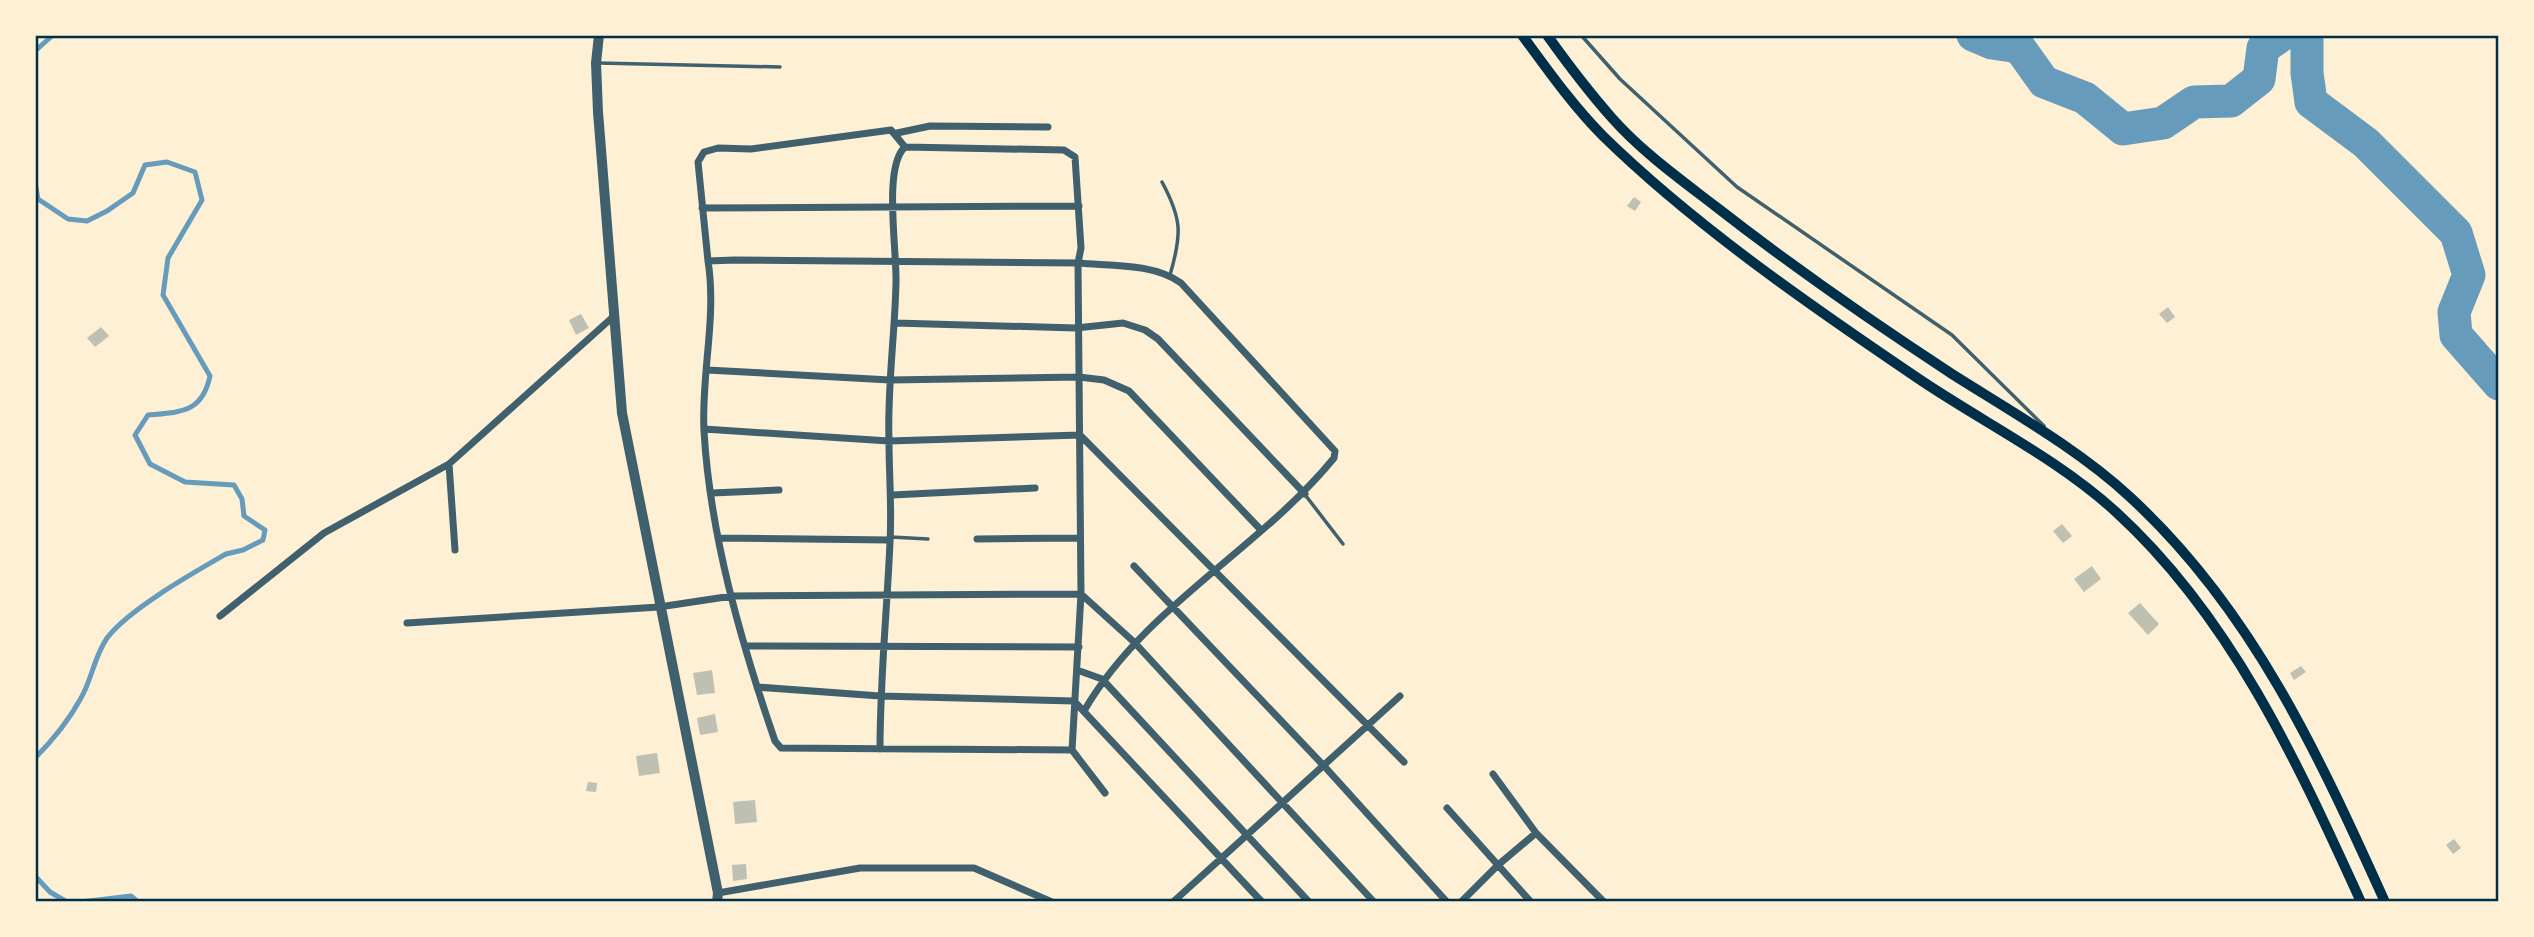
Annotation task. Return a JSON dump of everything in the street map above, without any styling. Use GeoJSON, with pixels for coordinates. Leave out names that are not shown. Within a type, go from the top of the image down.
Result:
{"type":"FeatureCollection","features":[{"type":"Feature","properties":{"kind":"main road"},"geometry":{"type":"LineString","coordinates":[[1522,35],[1601,134],[1667,194],[1792,289],[1917,378],[2056,465],[2115,511],[2158,555],[2212,620],[2251,681],[2306,783],[2361,902]]}},
{"type":"Feature","properties":{"kind":"main road"},"geometry":{"type":"LineString","coordinates":[[1547,35],[1614,120],[1677,176],[1803,274],[2063,445],[2127,494],[2169,534],[2228,607],[2270,668],[2321,762],[2385,902]]}},
{"type":"Feature","properties":{"kind":"street"},"geometry":{"type":"LineString","coordinates":[[599,35],[596,63],[622,413],[717,898],[860,868],[974,868],[1052,902]]}},
{"type":"Feature","properties":{"kind":"street"},"geometry":{"type":"LineString","coordinates":[[897,133],[930,126],[1048,127]]}},
{"type":"Feature","properties":{"kind":"street"},"geometry":{"type":"LineString","coordinates":[[905,147],[897,133],[891,130],[751,149],[718,148],[704,152],[698,162],[712,316],[704,429],[720,538],[732,596],[757,687],[775,741],[780,748],[1072,750]]}},
{"type":"Feature","properties":{"kind":"street"},"geometry":{"type":"LineString","coordinates":[[880,749],[882,647],[888,597],[892,495],[888,441],[897,262],[893,205],[896,156],[905,147],[1064,150],[1074,157],[1081,248],[1076,328],[1081,594],[1072,750],[1105,793]]}},
{"type":"Feature","properties":{"kind":"street"},"geometry":{"type":"LineString","coordinates":[[702,208],[1079,205]]}},
{"type":"Feature","properties":{"kind":"street"},"geometry":{"type":"LineString","coordinates":[[708,261],[1078,263],[1153,270],[1170,275],[1181,283],[1331,446],[1334,458],[1305,494],[1133,642],[1102,679],[1084,711]]}},
{"type":"Feature","properties":{"kind":"street"},"geometry":{"type":"LineString","coordinates":[[220,615],[324,533],[449,464],[614,316]]}},
{"type":"Feature","properties":{"kind":"street"},"geometry":{"type":"LineString","coordinates":[[895,323],[1076,328],[1123,323],[1145,330],[1158,339],[1305,494]]}},
{"type":"Feature","properties":{"kind":"street"},"geometry":{"type":"LineString","coordinates":[[707,370],[890,380],[1079,377],[1104,380],[1129,391],[1260,530]]}},
{"type":"Feature","properties":{"kind":"street"},"geometry":{"type":"LineString","coordinates":[[704,429],[888,441],[1080,435],[1365,726],[1404,762]]}},
{"type":"Feature","properties":{"kind":"street"},"geometry":{"type":"LineString","coordinates":[[449,464],[455,550]]}},
{"type":"Feature","properties":{"kind":"street"},"geometry":{"type":"LineString","coordinates":[[892,495],[1035,488]]}},
{"type":"Feature","properties":{"kind":"street"},"geometry":{"type":"LineString","coordinates":[[712,493],[779,490]]}},
{"type":"Feature","properties":{"kind":"street"},"geometry":{"type":"LineString","coordinates":[[720,538],[890,539]]}},
{"type":"Feature","properties":{"kind":"street"},"geometry":{"type":"LineString","coordinates":[[977,539],[1080,538]]}},
{"type":"Feature","properties":{"kind":"street"},"geometry":{"type":"LineString","coordinates":[[1134,565],[1173,610],[1325,766],[1447,902]]}},
{"type":"Feature","properties":{"kind":"street"},"geometry":{"type":"LineString","coordinates":[[407,623],[659,607],[732,596],[1081,594],[1133,642],[1374,902]]}},
{"type":"Feature","properties":{"kind":"street"},"geometry":{"type":"LineString","coordinates":[[747,646],[1079,647]]}},
{"type":"Feature","properties":{"kind":"street"},"geometry":{"type":"LineString","coordinates":[[1077,670],[1102,679],[1309,902]]}},
{"type":"Feature","properties":{"kind":"street"},"geometry":{"type":"LineString","coordinates":[[757,687],[880,696],[1074,701],[1262,902]]}},
{"type":"Feature","properties":{"kind":"street"},"geometry":{"type":"LineString","coordinates":[[1173,902],[1400,696]]}},
{"type":"Feature","properties":{"kind":"street"},"geometry":{"type":"LineString","coordinates":[[1493,774],[1536,833],[1604,902]]}},
{"type":"Feature","properties":{"kind":"street"},"geometry":{"type":"LineString","coordinates":[[1447,808],[1531,902]]}},
{"type":"Feature","properties":{"kind":"street"},"geometry":{"type":"LineString","coordinates":[[1461,902],[1498,865],[1536,833]]}},
{"type":"Feature","properties":{"kind":"lane"},"geometry":{"type":"LineString","coordinates":[[1581,35],[1620,79],[1737,187],[1952,335],[2063,445]]}},
{"type":"Feature","properties":{"kind":"lane"},"geometry":{"type":"LineString","coordinates":[[596,63],[780,67]]}},
{"type":"Feature","properties":{"kind":"lane"},"geometry":{"type":"LineString","coordinates":[[1162,182],[1180,224],[1179,244],[1170,275]]}},
{"type":"Feature","properties":{"kind":"lane"},"geometry":{"type":"LineString","coordinates":[[1305,494],[1343,544]]}},
{"type":"Feature","properties":{"kind":"lane"},"geometry":{"type":"LineString","coordinates":[[890,539],[928,539]]}},
{"type":"Feature","properties":{"kind":"building"},"geometry":{"type":"Polygon","coordinates":[[[1634,197],[1641,202],[1635,211],[1627,206],[1634,197]]]}},
{"type":"Feature","properties":{"kind":"building"},"geometry":{"type":"Polygon","coordinates":[[[2168,307],[2175,317],[2167,323],[2159,314],[2168,307]]]}},
{"type":"Feature","properties":{"kind":"building"},"geometry":{"type":"Polygon","coordinates":[[[581,314],[589,328],[576,335],[569,320],[581,314]]]}},
{"type":"Feature","properties":{"kind":"building"},"geometry":{"type":"Polygon","coordinates":[[[101,327],[109,336],[95,347],[87,338],[101,327]]]}},
{"type":"Feature","properties":{"kind":"building"},"geometry":{"type":"Polygon","coordinates":[[[2062,524],[2072,536],[2063,543],[2053,531],[2062,524]]]}},
{"type":"Feature","properties":{"kind":"building"},"geometry":{"type":"Polygon","coordinates":[[[2092,566],[2101,579],[2084,592],[2074,579],[2092,566]]]}},
{"type":"Feature","properties":{"kind":"building"},"geometry":{"type":"Polygon","coordinates":[[[2140,603],[2159,624],[2148,635],[2128,613],[2140,603]]]}},
{"type":"Feature","properties":{"kind":"building"},"geometry":{"type":"Polygon","coordinates":[[[2301,666],[2306,672],[2294,680],[2290,673],[2301,666]]]}},
{"type":"Feature","properties":{"kind":"building"},"geometry":{"type":"Polygon","coordinates":[[[712,670],[715,693],[697,695],[693,673],[712,670]]]}},
{"type":"Feature","properties":{"kind":"building"},"geometry":{"type":"Polygon","coordinates":[[[715,714],[718,732],[700,735],[697,718],[715,714]]]}},
{"type":"Feature","properties":{"kind":"building"},"geometry":{"type":"Polygon","coordinates":[[[657,753],[660,773],[639,776],[636,756],[657,753]]]}},
{"type":"Feature","properties":{"kind":"building"},"geometry":{"type":"Polygon","coordinates":[[[588,782],[597,783],[596,792],[586,791],[588,782]]]}},
{"type":"Feature","properties":{"kind":"building"},"geometry":{"type":"Polygon","coordinates":[[[755,800],[757,822],[735,824],[733,802],[755,800]]]}},
{"type":"Feature","properties":{"kind":"building"},"geometry":{"type":"Polygon","coordinates":[[[2454,839],[2461,848],[2453,854],[2446,845],[2454,839]]]}},
{"type":"Feature","properties":{"kind":"building"},"geometry":{"type":"Polygon","coordinates":[[[746,864],[747,879],[733,881],[732,865],[746,864]]]}},
{"type":"Feature","properties":{"kind":"waterway"},"geometry":{"type":"LineString","coordinates":[[35,51],[53,35]]}},
{"type":"Feature","properties":{"kind":"waterway"},"geometry":{"type":"LineString","coordinates":[[1973,35],[1992,43],[2019,47],[2044,82],[2085,98],[2123,129],[2163,123],[2194,102],[2231,101],[2259,79],[2263,48],[2282,35]]}},
{"type":"Feature","properties":{"kind":"waterway"},"geometry":{"type":"LineString","coordinates":[[2302,35],[2307,38],[2307,73],[2311,102],[2366,143],[2456,233],[2469,275],[2454,312],[2456,335],[2499,384]]}},
{"type":"Feature","properties":{"kind":"waterway"},"geometry":{"type":"LineString","coordinates":[[35,183],[38,199],[68,219],[87,221],[133,193],[145,165],[167,162],[195,172],[202,200],[168,258],[163,295],[210,376],[202,397],[196,404],[180,411],[148,415],[135,435],[150,464],[185,482],[234,485],[242,499],[244,516],[265,530],[263,540],[243,550],[226,554],[197,571],[162,592],[117,627],[103,645],[85,691],[76,706],[60,730],[35,758]]}},
{"type":"Feature","properties":{"kind":"waterway"},"geometry":{"type":"LineString","coordinates":[[35,876],[50,892],[67,902]]}},
{"type":"Feature","properties":{"kind":"waterway"},"geometry":{"type":"LineString","coordinates":[[81,902],[131,896],[138,902]]}}]}
